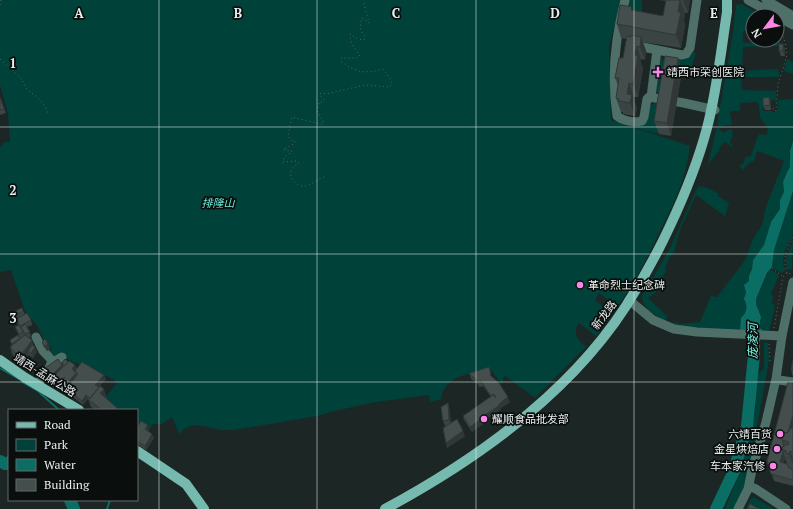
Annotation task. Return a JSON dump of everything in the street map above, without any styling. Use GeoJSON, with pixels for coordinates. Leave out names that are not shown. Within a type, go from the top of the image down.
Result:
{"type":"FeatureCollection","features":[{"type":"Feature","properties":{"kind":"main road","name":"新龙路"},"geometry":{"type":"LineString","coordinates":[[713,109],[727,12],[727,0]]}},
{"type":"Feature","properties":{"kind":"main road","name":"新龙路"},"geometry":{"type":"LineString","coordinates":[[390,509],[476,456],[534,412],[582,366],[614,327],[658,258],[691,190],[706,145],[725,46],[731,0]]}},
{"type":"Feature","properties":{"kind":"main road","name":"新龙路"},"geometry":{"type":"LineString","coordinates":[[385,509],[474,454],[525,417],[580,365],[630,301]]}},
{"type":"Feature","properties":{"kind":"main road","name":"靖西-孟麻公路"},"geometry":{"type":"LineString","coordinates":[[0,360],[36,385],[77,409]]}},
{"type":"Feature","properties":{"kind":"main road"},"geometry":{"type":"LineString","coordinates":[[138,452],[186,484],[194,493],[204,509]]}},
{"type":"Feature","properties":{"kind":"street"},"geometry":{"type":"LineString","coordinates":[[624,0],[618,31],[618,41],[615,50],[614,72],[617,116],[620,118],[638,122],[642,121],[647,99],[651,97],[657,50]]}},
{"type":"Feature","properties":{"kind":"street"},"geometry":{"type":"LineString","coordinates":[[618,41],[682,54],[688,52],[690,48],[697,0]]}},
{"type":"Feature","properties":{"kind":"street"},"geometry":{"type":"LineString","coordinates":[[748,0],[763,8]]}},
{"type":"Feature","properties":{"kind":"street"},"geometry":{"type":"LineString","coordinates":[[766,0],[793,16]]}},
{"type":"Feature","properties":{"kind":"street"},"geometry":{"type":"LineString","coordinates":[[651,97],[713,109]]}},
{"type":"Feature","properties":{"kind":"street"},"geometry":{"type":"LineString","coordinates":[[738,509],[749,486],[752,470],[763,434],[793,282]]}},
{"type":"Feature","properties":{"kind":"street"},"geometry":{"type":"LineString","coordinates":[[630,301],[653,320],[670,328],[697,332],[782,336]]}},
{"type":"Feature","properties":{"kind":"street"},"geometry":{"type":"LineString","coordinates":[[36,338],[43,351],[51,360],[55,361],[62,357]]}},
{"type":"Feature","properties":{"kind":"street"},"geometry":{"type":"LineString","coordinates":[[36,385],[48,371],[51,360]]}},
{"type":"Feature","properties":{"kind":"street"},"geometry":{"type":"LineString","coordinates":[[779,380],[793,382]]}},
{"type":"Feature","properties":{"kind":"street"},"geometry":{"type":"LineString","coordinates":[[749,486],[786,509]]}},
{"type":"Feature","properties":{"kind":"path"},"geometry":{"type":"LineString","coordinates":[[0,5],[1,0]]}},
{"type":"Feature","properties":{"kind":"path"},"geometry":{"type":"LineString","coordinates":[[324,177],[314,181],[308,186],[297,185],[291,177],[292,168],[299,163],[297,161],[283,162],[284,157],[292,152],[283,150],[295,143],[295,141],[290,140],[288,136],[292,117],[321,124],[324,123],[317,107],[319,102],[323,102],[324,100],[320,95],[321,93],[326,94],[365,84],[390,87],[392,83],[383,69],[370,73],[363,72],[352,68],[341,61],[341,58],[356,58],[360,56],[354,49],[350,34],[358,39],[364,40],[365,36],[362,34],[361,20],[362,18],[367,23],[369,22],[363,0]]}},
{"type":"Feature","properties":{"kind":"path"},"geometry":{"type":"LineString","coordinates":[[773,108],[776,111],[778,84],[787,55],[785,42]]}},
{"type":"Feature","properties":{"kind":"path"},"geometry":{"type":"LineString","coordinates":[[0,59],[22,79],[26,90],[37,97],[45,106],[48,114]]}},
{"type":"Feature","properties":{"kind":"path"},"geometry":{"type":"LineString","coordinates":[[787,273],[785,258],[793,236]]}},
{"type":"Feature","properties":{"kind":"path"},"geometry":{"type":"LineString","coordinates":[[772,268],[783,277]]}},
{"type":"Feature","properties":{"kind":"path"},"geometry":{"type":"LineString","coordinates":[[787,273],[793,274]]}},
{"type":"Feature","properties":{"kind":"path"},"geometry":{"type":"LineString","coordinates":[[771,363],[769,358],[768,336],[773,332],[783,277],[787,273]]}},
{"type":"Feature","properties":{"kind":"green space","name":"排隆山"},"geometry":{"type":"Polygon","coordinates":[[[0,0],[621,0],[609,47],[611,120],[690,146],[686,168],[675,199],[641,269],[624,298],[617,307],[599,293],[595,300],[612,314],[596,336],[579,323],[576,330],[576,336],[586,347],[535,398],[504,375],[502,385],[491,370],[467,374],[453,380],[443,391],[441,399],[430,402],[429,395],[376,402],[317,416],[234,430],[220,430],[194,425],[185,428],[179,434],[172,417],[162,424],[153,424],[149,430],[138,427],[138,409],[114,409],[103,400],[117,383],[113,379],[64,358],[56,358],[47,352],[52,348],[43,338],[38,327],[25,311],[11,270],[0,272],[0,148],[4,142],[10,142],[8,113],[0,85],[0,0]]]}},
{"type":"Feature","properties":{"kind":"green space"},"geometry":{"type":"Polygon","coordinates":[[[627,0],[642,0],[642,12],[629,14],[627,0]]]}},
{"type":"Feature","properties":{"kind":"green space"},"geometry":{"type":"Polygon","coordinates":[[[741,4],[749,8],[745,8],[745,31],[743,31],[743,43],[745,43],[745,47],[743,47],[742,71],[777,69],[780,75],[779,77],[741,78],[742,90],[776,91],[776,102],[774,100],[763,101],[763,111],[772,111],[776,113],[778,108],[778,100],[793,99],[793,141],[791,144],[789,158],[791,164],[785,175],[783,185],[784,192],[780,200],[780,209],[771,223],[764,245],[753,260],[749,281],[744,287],[746,293],[746,310],[740,331],[679,327],[674,324],[675,321],[679,324],[700,322],[711,296],[717,297],[746,258],[753,239],[762,225],[766,207],[784,161],[757,151],[754,161],[749,163],[743,170],[739,166],[744,163],[745,157],[751,156],[759,134],[767,134],[768,128],[760,118],[759,105],[756,102],[740,103],[740,114],[739,111],[731,111],[730,113],[732,124],[721,127],[717,125],[733,32],[736,5],[741,4]]]}},
{"type":"Feature","properties":{"kind":"green space"},"geometry":{"type":"Polygon","coordinates":[[[693,53],[696,53],[691,69],[683,71],[669,69],[660,93],[658,93],[656,91],[660,61],[663,58],[668,57],[686,58],[693,53]]]}},
{"type":"Feature","properties":{"kind":"green space"},"geometry":{"type":"Polygon","coordinates":[[[787,59],[793,62],[793,74],[784,71],[787,59]]]}},
{"type":"Feature","properties":{"kind":"green space"},"geometry":{"type":"Polygon","coordinates":[[[655,103],[663,105],[658,134],[637,128],[639,122],[651,105],[655,103]]]}},
{"type":"Feature","properties":{"kind":"green space"},"geometry":{"type":"Polygon","coordinates":[[[717,127],[724,133],[730,129],[732,130],[733,136],[730,142],[734,148],[725,142],[708,164],[717,127]]]}},
{"type":"Feature","properties":{"kind":"green space"},"geometry":{"type":"Polygon","coordinates":[[[698,186],[708,188],[719,194],[718,196],[729,203],[725,216],[696,195],[680,230],[674,252],[668,260],[665,269],[666,271],[662,278],[663,279],[655,293],[648,298],[668,317],[665,320],[653,314],[647,308],[644,304],[642,296],[669,250],[698,186]]]}},
{"type":"Feature","properties":{"kind":"green space"},"geometry":{"type":"Polygon","coordinates":[[[793,191],[793,232],[784,254],[783,264],[785,271],[781,273],[772,267],[774,250],[793,191]]]}},
{"type":"Feature","properties":{"kind":"green space"},"geometry":{"type":"Polygon","coordinates":[[[793,240],[792,269],[787,270],[786,259],[793,240]]]}},
{"type":"Feature","properties":{"kind":"green space"},"geometry":{"type":"Polygon","coordinates":[[[770,269],[779,275],[771,294],[773,296],[772,304],[775,305],[769,332],[762,332],[759,328],[761,317],[756,304],[756,299],[770,269]]]}},
{"type":"Feature","properties":{"kind":"green space"},"geometry":{"type":"Polygon","coordinates":[[[764,342],[768,343],[769,360],[755,434],[758,438],[743,490],[734,509],[725,509],[737,479],[742,455],[748,446],[753,424],[752,414],[756,407],[752,398],[756,395],[753,389],[753,383],[757,375],[764,369],[764,342]]]}},
{"type":"Feature","properties":{"kind":"green space"},"geometry":{"type":"Polygon","coordinates":[[[754,497],[774,509],[750,509],[747,507],[750,500],[754,497]]]}},
{"type":"Feature","properties":{"kind":"water"},"geometry":{"type":"Polygon","coordinates":[[[793,141],[793,191],[774,250],[772,267],[767,273],[756,299],[756,304],[761,317],[759,328],[763,330],[762,332],[740,331],[741,318],[745,314],[746,309],[744,299],[746,293],[744,285],[749,281],[753,260],[764,245],[771,222],[780,209],[780,200],[784,192],[783,182],[790,167],[790,151],[793,141]]]}},
{"type":"Feature","properties":{"kind":"building"},"geometry":{"type":"Polygon","coordinates":[[[666,0],[680,0],[678,12],[681,12],[676,35],[617,24],[620,5],[632,7],[631,10],[663,16],[666,0]]]}},
{"type":"Feature","properties":{"kind":"building"},"geometry":{"type":"Polygon","coordinates":[[[631,35],[641,37],[640,47],[637,46],[635,55],[638,56],[633,84],[629,83],[627,94],[632,95],[630,103],[619,101],[619,99],[616,98],[619,78],[615,78],[619,58],[623,58],[627,36],[631,37],[631,35]]]}},
{"type":"Feature","properties":{"kind":"building"},"geometry":{"type":"Polygon","coordinates":[[[779,48],[783,48],[783,51],[779,51],[779,48]]]}},
{"type":"Feature","properties":{"kind":"building"},"geometry":{"type":"Polygon","coordinates":[[[665,56],[678,58],[667,123],[654,121],[665,56]]]}},
{"type":"Feature","properties":{"kind":"building"},"geometry":{"type":"Polygon","coordinates":[[[0,97],[4,109],[0,110],[0,97]]]}},
{"type":"Feature","properties":{"kind":"building"},"geometry":{"type":"Polygon","coordinates":[[[769,97],[770,105],[763,106],[763,98],[769,97]]]}},
{"type":"Feature","properties":{"kind":"building"},"geometry":{"type":"Polygon","coordinates":[[[22,308],[23,311],[15,316],[13,312],[22,308]]]}},
{"type":"Feature","properties":{"kind":"building"},"geometry":{"type":"Polygon","coordinates":[[[27,313],[31,320],[20,326],[16,319],[27,313]]]}},
{"type":"Feature","properties":{"kind":"building"},"geometry":{"type":"Polygon","coordinates":[[[25,324],[30,332],[25,334],[21,327],[25,324]]]}},
{"type":"Feature","properties":{"kind":"building"},"geometry":{"type":"Polygon","coordinates":[[[19,325],[23,332],[19,334],[15,327],[19,325]]]}},
{"type":"Feature","properties":{"kind":"building"},"geometry":{"type":"Polygon","coordinates":[[[18,335],[20,338],[12,344],[10,340],[18,335]]]}},
{"type":"Feature","properties":{"kind":"building"},"geometry":{"type":"Polygon","coordinates":[[[25,335],[32,340],[26,349],[18,356],[10,347],[25,335]]]}},
{"type":"Feature","properties":{"kind":"building"},"geometry":{"type":"Polygon","coordinates":[[[45,339],[48,344],[45,346],[42,342],[45,339]]]}},
{"type":"Feature","properties":{"kind":"building"},"geometry":{"type":"Polygon","coordinates":[[[32,345],[35,347],[31,353],[28,351],[32,345]]]}},
{"type":"Feature","properties":{"kind":"building"},"geometry":{"type":"Polygon","coordinates":[[[58,359],[62,365],[52,375],[45,368],[58,359]]]}},
{"type":"Feature","properties":{"kind":"building"},"geometry":{"type":"Polygon","coordinates":[[[65,359],[68,362],[65,366],[62,363],[65,359]]]}},
{"type":"Feature","properties":{"kind":"building"},"geometry":{"type":"Polygon","coordinates":[[[69,361],[75,365],[72,369],[76,373],[64,387],[60,384],[65,377],[59,383],[52,378],[69,361]]]}},
{"type":"Feature","properties":{"kind":"building"},"geometry":{"type":"Polygon","coordinates":[[[82,362],[104,375],[95,385],[99,387],[90,398],[86,395],[82,401],[66,389],[78,374],[75,371],[82,362]]]}},
{"type":"Feature","properties":{"kind":"building"},"geometry":{"type":"Polygon","coordinates":[[[489,367],[490,375],[499,383],[508,397],[499,404],[500,405],[470,427],[463,416],[493,395],[496,398],[494,394],[491,396],[481,381],[477,383],[477,380],[470,375],[470,373],[489,367]]]}},
{"type":"Feature","properties":{"kind":"building"},"geometry":{"type":"Polygon","coordinates":[[[788,382],[793,383],[793,415],[788,432],[784,432],[782,440],[784,446],[782,449],[783,452],[780,462],[787,464],[789,468],[791,468],[793,472],[793,480],[771,474],[767,461],[788,382]]]}},
{"type":"Feature","properties":{"kind":"building"},"geometry":{"type":"Polygon","coordinates":[[[100,386],[104,389],[100,393],[117,408],[101,409],[89,400],[100,386]]]}},
{"type":"Feature","properties":{"kind":"building"},"geometry":{"type":"Polygon","coordinates":[[[448,403],[449,420],[443,421],[441,407],[448,403]]]}},
{"type":"Feature","properties":{"kind":"building"},"geometry":{"type":"Polygon","coordinates":[[[457,419],[463,431],[446,443],[443,428],[457,419]]]}},
{"type":"Feature","properties":{"kind":"building"},"geometry":{"type":"Polygon","coordinates":[[[141,421],[148,425],[145,429],[152,434],[145,446],[138,442],[138,426],[141,421]]]}},
{"type":"Feature","properties":{"kind":"building"},"geometry":{"type":"Polygon","coordinates":[[[791,428],[793,429],[793,452],[790,451],[789,454],[782,449],[785,444],[788,445],[789,442],[782,440],[784,432],[787,433],[791,428]]]}},
{"type":"Feature","properties":{"kind":"building"},"geometry":{"type":"Polygon","coordinates":[[[750,504],[760,509],[747,509],[750,504]]]}},
{"type":"Feature","properties":{"kind":"waterway","name":"庞凌河"},"geometry":{"type":"LineString","coordinates":[[716,509],[734,471],[747,426],[754,355],[754,324]]}},
{"type":"Feature","properties":{"kind":"waterway"},"geometry":{"type":"LineString","coordinates":[[0,368],[19,379]]}},
{"type":"Feature","properties":{"kind":"waterway"},"geometry":{"type":"LineString","coordinates":[[22,382],[38,391],[58,409]]}},
{"type":"Feature","properties":{"kind":"waterway"},"geometry":{"type":"LineString","coordinates":[[2,462],[8,457]]}},
{"type":"Feature","properties":{"kind":"waterway"},"geometry":{"type":"LineString","coordinates":[[0,461],[8,464]]}},
{"type":"Feature","properties":{"kind":"waterway"},"geometry":{"type":"LineString","coordinates":[[70,501],[74,509]]}},
{"type":"Feature","properties":{"kind":"waterway"},"geometry":{"type":"LineString","coordinates":[[107,509],[110,501]]}},
{"type":"Feature","properties":{"kind":"place","name":"靖西市荣创医院"},"geometry":{"type":"Point","coordinates":[658,72]}},
{"type":"Feature","properties":{"kind":"place","name":"革命烈士纪念碑"},"geometry":{"type":"Point","coordinates":[580,285]}},
{"type":"Feature","properties":{"kind":"place","name":"耀顺食品批发部"},"geometry":{"type":"Point","coordinates":[484,419]}},
{"type":"Feature","properties":{"kind":"place","name":"六靖百货"},"geometry":{"type":"Point","coordinates":[780,434]}},
{"type":"Feature","properties":{"kind":"place","name":"金星烘焙店"},"geometry":{"type":"Point","coordinates":[777,449]}},
{"type":"Feature","properties":{"kind":"place","name":"车本家汽修"},"geometry":{"type":"Point","coordinates":[773,466]}}]}
